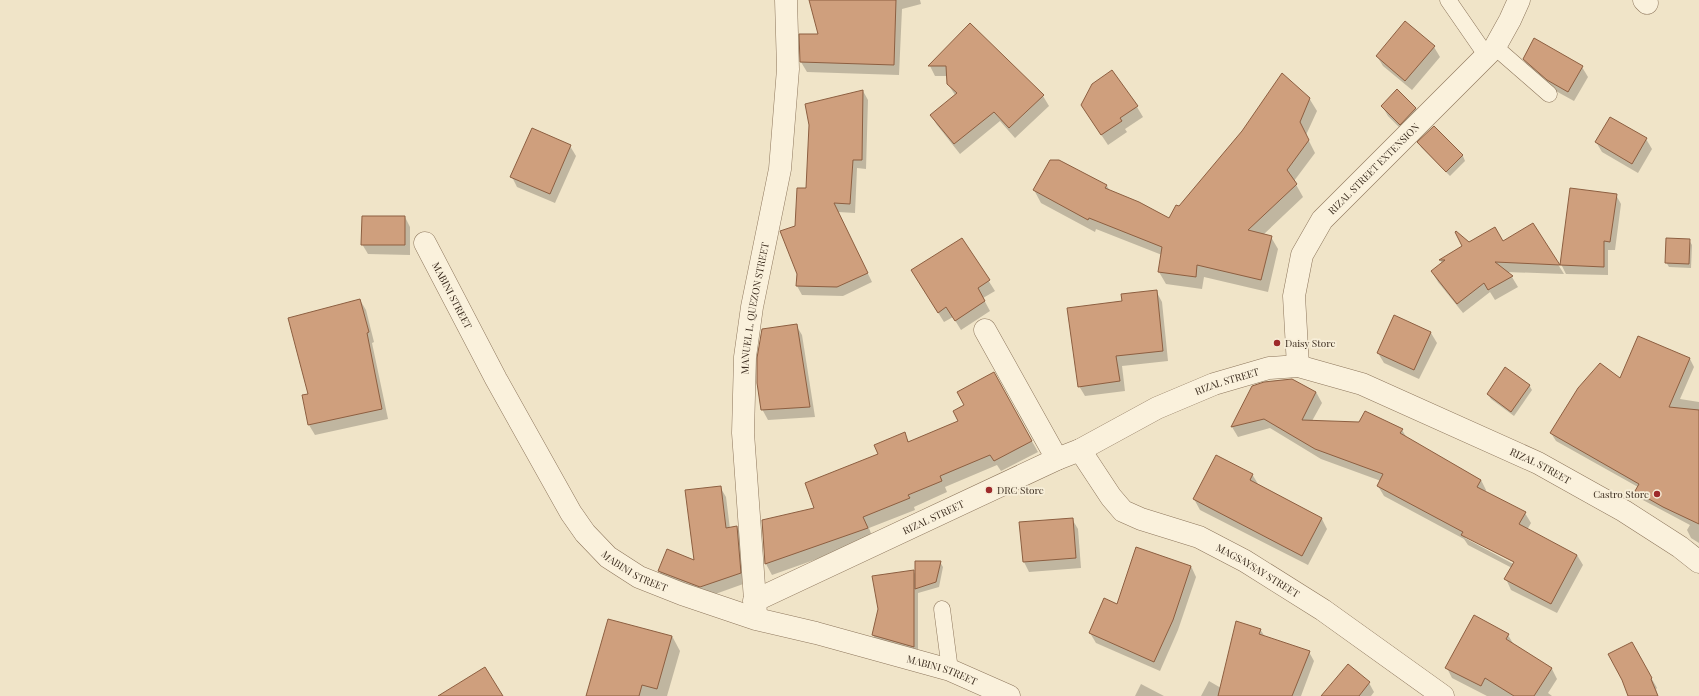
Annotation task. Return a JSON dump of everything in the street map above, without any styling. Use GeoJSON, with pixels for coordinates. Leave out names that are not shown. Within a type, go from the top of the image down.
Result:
{"type":"FeatureCollection","features":[{"type":"Feature","properties":{"kind":"street","name":"MANUEL L. QUEZON STREET"},"geometry":{"type":"LineString","coordinates":[[755,610],[743,433],[745,357],[752,307],[780,169],[788,69],[786,0]]}},
{"type":"Feature","properties":{"kind":"street","name":"RIZAL STREET EXTENSION"},"geometry":{"type":"LineString","coordinates":[[1298,366],[1294,296],[1302,255],[1322,220],[1490,51],[1510,20],[1519,0]]}},
{"type":"Feature","properties":{"kind":"street","name":"MABINI STREET"},"geometry":{"type":"LineString","coordinates":[[425,243],[511,406],[571,513],[585,533],[608,557],[638,577],[682,594],[755,610],[816,633],[950,670],[1009,696]]}},
{"type":"Feature","properties":{"kind":"street"},"geometry":{"type":"LineString","coordinates":[[984,330],[1057,459]]}},
{"type":"Feature","properties":{"kind":"street","name":"RIZAL STREET"},"geometry":{"type":"LineString","coordinates":[[755,610],[1057,459],[1080,450],[1157,408],[1214,384],[1269,368],[1298,366],[1362,384],[1538,463],[1624,511],[1680,547],[1699,562]]}},
{"type":"Feature","properties":{"kind":"street","name":"MAGSAYSAY STREET"},"geometry":{"type":"LineString","coordinates":[[1080,450],[1111,498],[1123,511],[1141,519],[1199,537],[1245,561],[1323,610],[1443,696]]}},
{"type":"Feature","properties":{"kind":"lane"},"geometry":{"type":"LineString","coordinates":[[1448,0],[1490,51],[1549,94]]}},
{"type":"Feature","properties":{"kind":"lane"},"geometry":{"type":"LineString","coordinates":[[942,609],[950,670]]}},
{"type":"Feature","properties":{"kind":"building"},"geometry":{"type":"Polygon","coordinates":[[[809,0],[896,0],[894,65],[800,62],[799,34],[818,34],[809,0]]]}},
{"type":"Feature","properties":{"kind":"building"},"geometry":{"type":"Polygon","coordinates":[[[1405,21],[1435,46],[1405,81],[1376,56],[1405,21]]]}},
{"type":"Feature","properties":{"kind":"building"},"geometry":{"type":"Polygon","coordinates":[[[970,23],[1044,95],[1009,128],[994,112],[954,144],[930,115],[957,93],[947,84],[946,66],[928,66],[970,23]]]}},
{"type":"Feature","properties":{"kind":"building"},"geometry":{"type":"Polygon","coordinates":[[[1534,38],[1583,66],[1568,92],[1547,80],[1523,59],[1534,38]]]}},
{"type":"Feature","properties":{"kind":"building"},"geometry":{"type":"Polygon","coordinates":[[[1112,70],[1138,106],[1120,118],[1122,121],[1101,135],[1081,105],[1092,84],[1112,70]]]}},
{"type":"Feature","properties":{"kind":"building"},"geometry":{"type":"Polygon","coordinates":[[[1282,73],[1310,98],[1300,122],[1309,140],[1287,170],[1297,184],[1248,230],[1272,236],[1261,280],[1197,265],[1196,277],[1158,272],[1162,247],[1089,218],[1088,220],[1033,190],[1050,160],[1059,160],[1107,185],[1105,188],[1139,202],[1169,218],[1176,205],[1179,206],[1242,131],[1282,73]]]}},
{"type":"Feature","properties":{"kind":"building"},"geometry":{"type":"Polygon","coordinates":[[[1397,89],[1416,108],[1400,125],[1381,106],[1397,89]]]}},
{"type":"Feature","properties":{"kind":"building"},"geometry":{"type":"Polygon","coordinates":[[[863,90],[862,160],[853,160],[850,204],[834,203],[868,273],[837,287],[796,286],[797,274],[780,231],[795,226],[797,188],[806,188],[809,125],[805,104],[863,90]]]}},
{"type":"Feature","properties":{"kind":"building"},"geometry":{"type":"Polygon","coordinates":[[[1610,117],[1647,138],[1632,164],[1595,142],[1610,117]]]}},
{"type":"Feature","properties":{"kind":"building"},"geometry":{"type":"Polygon","coordinates":[[[1434,126],[1463,155],[1446,172],[1417,142],[1434,126]]]}},
{"type":"Feature","properties":{"kind":"building"},"geometry":{"type":"Polygon","coordinates":[[[532,128],[571,145],[550,194],[510,177],[532,128]]]}},
{"type":"Feature","properties":{"kind":"building"},"geometry":{"type":"Polygon","coordinates":[[[1570,188],[1617,194],[1610,242],[1604,241],[1604,267],[1560,265],[1570,188]]]}},
{"type":"Feature","properties":{"kind":"building"},"geometry":{"type":"Polygon","coordinates":[[[362,216],[405,216],[405,245],[361,245],[362,216]]]}},
{"type":"Feature","properties":{"kind":"building"},"geometry":{"type":"Polygon","coordinates":[[[1533,223],[1560,265],[1495,262],[1513,276],[1488,290],[1484,283],[1457,304],[1431,271],[1445,260],[1439,260],[1462,246],[1455,232],[1456,231],[1469,242],[1495,227],[1503,241],[1533,223]]]}},
{"type":"Feature","properties":{"kind":"building"},"geometry":{"type":"Polygon","coordinates":[[[962,238],[990,280],[978,288],[985,301],[955,321],[946,307],[938,313],[911,270],[962,238]]]}},
{"type":"Feature","properties":{"kind":"building"},"geometry":{"type":"Polygon","coordinates":[[[1666,238],[1690,239],[1689,264],[1665,263],[1666,238]]]}},
{"type":"Feature","properties":{"kind":"building"},"geometry":{"type":"Polygon","coordinates":[[[1157,290],[1163,351],[1116,356],[1120,381],[1078,387],[1067,308],[1122,301],[1121,294],[1157,290]]]}},
{"type":"Feature","properties":{"kind":"building"},"geometry":{"type":"Polygon","coordinates":[[[360,299],[369,332],[367,333],[382,409],[308,425],[302,395],[308,394],[288,318],[360,299]]]}},
{"type":"Feature","properties":{"kind":"building"},"geometry":{"type":"Polygon","coordinates":[[[1394,315],[1431,332],[1414,370],[1377,353],[1394,315]]]}},
{"type":"Feature","properties":{"kind":"building"},"geometry":{"type":"Polygon","coordinates":[[[797,324],[810,407],[761,410],[757,383],[757,358],[762,329],[797,324]]]}},
{"type":"Feature","properties":{"kind":"building"},"geometry":{"type":"Polygon","coordinates":[[[1638,336],[1690,358],[1669,407],[1699,410],[1699,524],[1663,507],[1635,491],[1639,484],[1550,433],[1578,388],[1600,363],[1620,378],[1638,336]]]}},
{"type":"Feature","properties":{"kind":"building"},"geometry":{"type":"Polygon","coordinates":[[[1505,367],[1530,385],[1511,412],[1487,394],[1505,367]]]}},
{"type":"Feature","properties":{"kind":"building"},"geometry":{"type":"Polygon","coordinates":[[[994,372],[1032,441],[994,461],[990,455],[940,476],[942,481],[908,495],[910,498],[863,517],[868,528],[765,564],[762,520],[814,508],[805,483],[878,454],[874,445],[905,432],[908,442],[958,421],[953,411],[964,405],[957,392],[994,372]]]}},
{"type":"Feature","properties":{"kind":"building"},"geometry":{"type":"Polygon","coordinates":[[[1292,379],[1316,392],[1302,420],[1359,422],[1365,411],[1403,429],[1400,433],[1481,480],[1477,487],[1526,512],[1519,524],[1577,555],[1551,604],[1504,579],[1514,562],[1461,535],[1463,532],[1377,486],[1383,474],[1315,449],[1264,419],[1231,427],[1252,386],[1264,382],[1292,379]]]}},
{"type":"Feature","properties":{"kind":"building"},"geometry":{"type":"Polygon","coordinates":[[[1216,455],[1253,474],[1250,480],[1322,518],[1302,556],[1193,499],[1216,455]]]}},
{"type":"Feature","properties":{"kind":"building"},"geometry":{"type":"Polygon","coordinates":[[[721,486],[726,528],[737,526],[741,573],[700,587],[658,571],[667,549],[694,560],[685,490],[721,486]]]}},
{"type":"Feature","properties":{"kind":"building"},"geometry":{"type":"Polygon","coordinates":[[[1073,518],[1076,558],[1023,562],[1019,522],[1073,518]]]}},
{"type":"Feature","properties":{"kind":"building"},"geometry":{"type":"Polygon","coordinates":[[[1136,547],[1191,566],[1173,620],[1154,662],[1089,633],[1104,598],[1117,604],[1136,547]]]}},
{"type":"Feature","properties":{"kind":"building"},"geometry":{"type":"Polygon","coordinates":[[[915,561],[941,561],[936,582],[915,589],[915,561]]]}},
{"type":"Feature","properties":{"kind":"building"},"geometry":{"type":"Polygon","coordinates":[[[914,570],[914,647],[872,635],[878,609],[872,576],[914,570]]]}},
{"type":"Feature","properties":{"kind":"building"},"geometry":{"type":"Polygon","coordinates":[[[1474,615],[1509,634],[1506,639],[1552,668],[1534,696],[1514,696],[1485,678],[1481,686],[1445,668],[1474,615]]]}},
{"type":"Feature","properties":{"kind":"building"},"geometry":{"type":"Polygon","coordinates":[[[608,619],[672,636],[657,689],[642,685],[639,696],[586,696],[608,619]]]}},
{"type":"Feature","properties":{"kind":"building"},"geometry":{"type":"Polygon","coordinates":[[[1236,621],[1261,629],[1259,634],[1310,651],[1292,696],[1218,696],[1236,621]]]}},
{"type":"Feature","properties":{"kind":"building"},"geometry":{"type":"Polygon","coordinates":[[[1632,642],[1652,678],[1651,679],[1658,696],[1628,696],[1622,680],[1608,654],[1632,642]]]}},
{"type":"Feature","properties":{"kind":"building"},"geometry":{"type":"Polygon","coordinates":[[[1348,664],[1370,682],[1359,696],[1321,696],[1348,664]]]}},
{"type":"Feature","properties":{"kind":"building"},"geometry":{"type":"Polygon","coordinates":[[[485,667],[503,696],[438,696],[485,667]]]}},
{"type":"Feature","properties":{"kind":"place","name":"Daisy Store"},"geometry":{"type":"Point","coordinates":[1277,343]}},
{"type":"Feature","properties":{"kind":"place","name":"DRC Store"},"geometry":{"type":"Point","coordinates":[989,490]}},
{"type":"Feature","properties":{"kind":"place","name":"Castro Store"},"geometry":{"type":"Point","coordinates":[1657,494]}}]}
